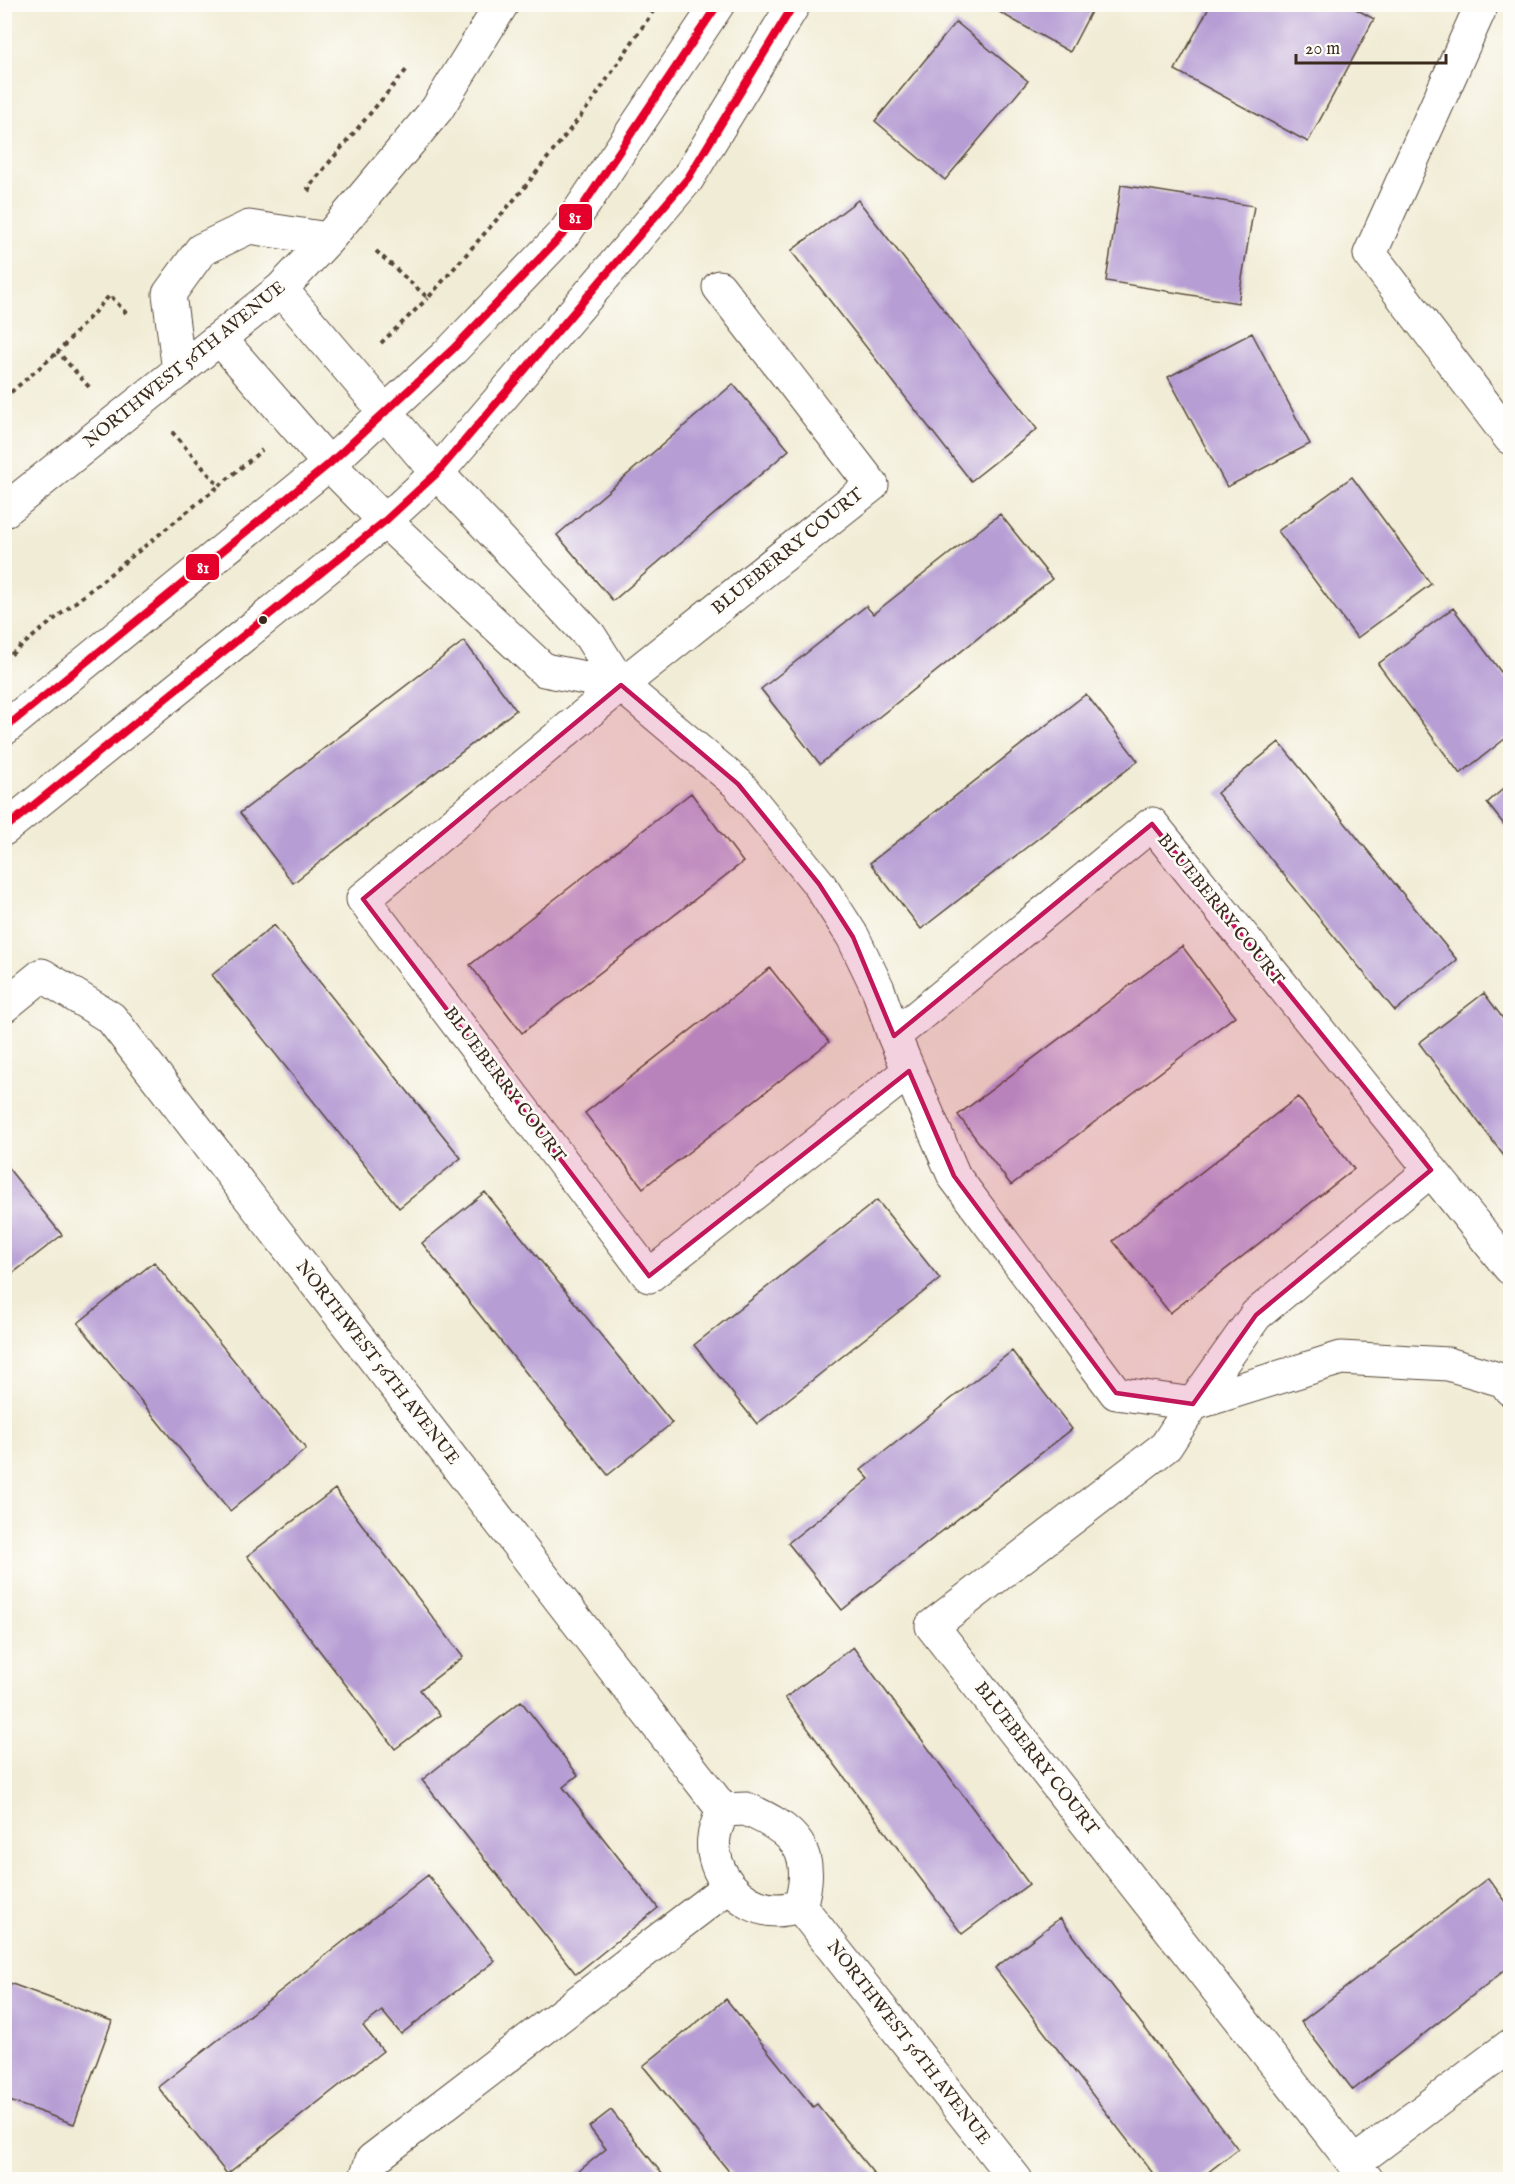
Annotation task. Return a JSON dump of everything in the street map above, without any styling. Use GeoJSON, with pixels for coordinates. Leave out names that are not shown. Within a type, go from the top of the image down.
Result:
{"type":"FeatureCollection","features":[{"type":"Feature","properties":{"kind":"street","name":"NORTHWEST 56TH AVENUE"},"geometry":{"type":"LineString","coordinates":[[4,511],[179,370],[221,340],[281,289],[335,230],[437,109],[502,4]]}},
{"type":"Feature","properties":{"kind":"street"},"geometry":{"type":"LineString","coordinates":[[4,729],[329,464],[453,349],[566,231],[718,4]]}},
{"type":"Feature","properties":{"kind":"street"},"geometry":{"type":"LineString","coordinates":[[4,829],[385,521],[437,472],[688,178],[794,4]]}},
{"type":"Feature","properties":{"kind":"street"},"geometry":{"type":"LineString","coordinates":[[1482,4],[1370,254],[1510,438]]}},
{"type":"Feature","properties":{"kind":"street"},"geometry":{"type":"LineString","coordinates":[[179,370],[169,294],[201,250],[249,227],[335,230]]}},
{"type":"Feature","properties":{"kind":"street","name":"BLUEBERRY COURT"},"geometry":{"type":"LineString","coordinates":[[719,287],[872,485],[621,685],[363,899],[649,1276],[909,1071]]}},
{"type":"Feature","properties":{"kind":"street"},"geometry":{"type":"LineString","coordinates":[[281,289],[437,472],[590,636],[621,685],[738,784],[819,884],[853,938],[878,989],[894,1036],[954,1176],[1116,1393],[1192,1404],[1341,1358],[1448,1364],[1505,1381],[1510,1389]]}},
{"type":"Feature","properties":{"kind":"street"},"geometry":{"type":"LineString","coordinates":[[221,340],[329,464],[385,521],[544,670],[621,685]]}},
{"type":"Feature","properties":{"kind":"street","name":"BLUEBERRY COURT"},"geometry":{"type":"LineString","coordinates":[[894,1036],[1152,824],[1510,1268]]}},
{"type":"Feature","properties":{"kind":"street","name":"NORTHWEST 56TH AVENUE"},"geometry":{"type":"LineString","coordinates":[[4,1006],[42,975],[111,1018],[723,1810]]}},
{"type":"Feature","properties":{"kind":"street","name":"BLUEBERRY COURT"},"geometry":{"type":"LineString","coordinates":[[1431,1170],[1256,1315],[1192,1404],[1167,1446],[932,1626],[1361,2171],[1510,2046]]}},
{"type":"Feature","properties":{"kind":"street"},"geometry":{"type":"LineString","coordinates":[[746,1809],[792,1835],[806,1862],[807,1884],[801,1906],[776,1910],[751,1904],[728,1887],[716,1860],[714,1837],[723,1810],[746,1809]]}},
{"type":"Feature","properties":{"kind":"street"},"geometry":{"type":"LineString","coordinates":[[365,2180],[372,2160],[728,1887]]}},
{"type":"Feature","properties":{"kind":"street","name":"NORTHWEST 56TH AVENUE"},"geometry":{"type":"LineString","coordinates":[[801,1906],[1016,2180]]}},
{"type":"Feature","properties":{"kind":"path"},"geometry":{"type":"LineString","coordinates":[[411,64],[308,188],[335,230],[428,298],[520,193],[591,103],[658,4]]}},
{"type":"Feature","properties":{"kind":"path"},"geometry":{"type":"LineString","coordinates":[[4,398],[58,352],[110,295],[128,316]]}},
{"type":"Feature","properties":{"kind":"path"},"geometry":{"type":"LineString","coordinates":[[58,352],[91,390]]}},
{"type":"Feature","properties":{"kind":"path"},"geometry":{"type":"LineString","coordinates":[[4,660],[219,486]]}},
{"type":"Feature","properties":{"kind":"highlighted area"},"geometry":{"type":"Polygon","coordinates":[[[621,685],[738,784],[819,884],[853,937],[894,1036],[1152,824],[1431,1170],[1256,1315],[1193,1404],[1116,1393],[954,1176],[909,1071],[649,1276],[363,899],[621,685]]]}},
{"type":"Feature","properties":{"kind":"building"},"geometry":{"type":"Polygon","coordinates":[[[985,4],[1095,4],[1070,52],[985,4]]]}},
{"type":"Feature","properties":{"kind":"building"},"geometry":{"type":"Polygon","coordinates":[[[1211,4],[1347,4],[1374,19],[1308,142],[1175,70],[1211,4]]]}},
{"type":"Feature","properties":{"kind":"building"},"geometry":{"type":"Polygon","coordinates":[[[956,22],[1028,81],[945,180],[875,121],[956,22]]]}},
{"type":"Feature","properties":{"kind":"building"},"geometry":{"type":"Polygon","coordinates":[[[1121,185],[1254,206],[1238,303],[1106,281],[1121,185]]]}},
{"type":"Feature","properties":{"kind":"building"},"geometry":{"type":"Polygon","coordinates":[[[858,200],[1037,429],[971,481],[791,251],[858,200]]]}},
{"type":"Feature","properties":{"kind":"building"},"geometry":{"type":"Polygon","coordinates":[[[1252,333],[1310,444],[1227,487],[1168,377],[1252,333]]]}},
{"type":"Feature","properties":{"kind":"building"},"geometry":{"type":"Polygon","coordinates":[[[733,384],[789,450],[613,601],[557,535],[733,384]]]}},
{"type":"Feature","properties":{"kind":"building"},"geometry":{"type":"Polygon","coordinates":[[[1352,477],[1431,584],[1357,638],[1278,531],[1352,477]]]}},
{"type":"Feature","properties":{"kind":"building"},"geometry":{"type":"Polygon","coordinates":[[[1000,514],[1052,579],[820,764],[761,689],[866,606],[873,614],[1000,514]]]}},
{"type":"Feature","properties":{"kind":"building"},"geometry":{"type":"Polygon","coordinates":[[[1453,608],[1510,684],[1510,735],[1460,774],[1378,664],[1453,608]]]}},
{"type":"Feature","properties":{"kind":"building"},"geometry":{"type":"Polygon","coordinates":[[[464,641],[516,710],[293,883],[240,813],[464,641]]]}},
{"type":"Feature","properties":{"kind":"building"},"geometry":{"type":"Polygon","coordinates":[[[1086,694],[1138,761],[921,929],[870,863],[1086,694]]]}},
{"type":"Feature","properties":{"kind":"building"},"geometry":{"type":"Polygon","coordinates":[[[1279,742],[1457,960],[1395,1011],[1217,793],[1279,742]]]}},
{"type":"Feature","properties":{"kind":"building"},"geometry":{"type":"Polygon","coordinates":[[[1510,783],[1510,832],[1487,803],[1510,783]]]}},
{"type":"Feature","properties":{"kind":"building"},"geometry":{"type":"Polygon","coordinates":[[[691,793],[743,862],[522,1033],[470,965],[691,793]]]}},
{"type":"Feature","properties":{"kind":"building"},"geometry":{"type":"Polygon","coordinates":[[[274,925],[461,1158],[399,1208],[212,975],[274,925]]]}},
{"type":"Feature","properties":{"kind":"building"},"geometry":{"type":"Polygon","coordinates":[[[1182,946],[1235,1016],[1011,1185],[958,1115],[1182,946]]]}},
{"type":"Feature","properties":{"kind":"building"},"geometry":{"type":"Polygon","coordinates":[[[770,968],[829,1042],[643,1188],[585,1113],[770,968]]]}},
{"type":"Feature","properties":{"kind":"building"},"geometry":{"type":"Polygon","coordinates":[[[1484,993],[1510,1028],[1510,1164],[1419,1043],[1484,993]]]}},
{"type":"Feature","properties":{"kind":"building"},"geometry":{"type":"Polygon","coordinates":[[[1298,1097],[1354,1169],[1170,1313],[1113,1241],[1298,1097]]]}},
{"type":"Feature","properties":{"kind":"building"},"geometry":{"type":"Polygon","coordinates":[[[4,1163],[62,1235],[4,1280],[4,1163]]]}},
{"type":"Feature","properties":{"kind":"building"},"geometry":{"type":"Polygon","coordinates":[[[485,1192],[672,1423],[608,1475],[422,1243],[485,1192]]]}},
{"type":"Feature","properties":{"kind":"building"},"geometry":{"type":"Polygon","coordinates":[[[877,1200],[940,1279],[757,1424],[694,1345],[877,1200]]]}},
{"type":"Feature","properties":{"kind":"building"},"geometry":{"type":"Polygon","coordinates":[[[154,1262],[306,1449],[230,1511],[78,1323],[154,1262]]]}},
{"type":"Feature","properties":{"kind":"building"},"geometry":{"type":"Polygon","coordinates":[[[1012,1351],[1072,1429],[842,1610],[788,1543],[869,1479],[861,1470],[1012,1351]]]}},
{"type":"Feature","properties":{"kind":"building"},"geometry":{"type":"Polygon","coordinates":[[[335,1489],[463,1657],[420,1690],[440,1715],[395,1749],[247,1556],[335,1489]]]}},
{"type":"Feature","properties":{"kind":"building"},"geometry":{"type":"Polygon","coordinates":[[[853,1647],[1029,1884],[962,1934],[785,1698],[853,1647]]]}},
{"type":"Feature","properties":{"kind":"building"},"geometry":{"type":"Polygon","coordinates":[[[521,1701],[578,1775],[563,1787],[658,1908],[576,1974],[422,1780],[521,1701]]]}},
{"type":"Feature","properties":{"kind":"building"},"geometry":{"type":"Polygon","coordinates":[[[428,1875],[495,1961],[401,2034],[382,2011],[363,2026],[383,2051],[227,2174],[158,2087],[428,1875]]]}},
{"type":"Feature","properties":{"kind":"building"},"geometry":{"type":"Polygon","coordinates":[[[1488,1878],[1510,1907],[1510,1966],[1353,2090],[1301,2022],[1488,1878]]]}},
{"type":"Feature","properties":{"kind":"building"},"geometry":{"type":"Polygon","coordinates":[[[1060,1918],[1238,2149],[1198,2180],[1158,2180],[995,1968],[1060,1918]]]}},
{"type":"Feature","properties":{"kind":"building"},"geometry":{"type":"Polygon","coordinates":[[[4,1981],[112,2021],[74,2124],[4,2099],[4,1981]]]}},
{"type":"Feature","properties":{"kind":"building"},"geometry":{"type":"Polygon","coordinates":[[[726,1999],[813,2107],[817,2104],[879,2180],[736,2180],[643,2066],[726,1999]]]}},
{"type":"Feature","properties":{"kind":"building"},"geometry":{"type":"Polygon","coordinates":[[[611,2110],[667,2180],[568,2180],[606,2149],[589,2127],[611,2110]]]}},
{"type":"Feature","properties":{"kind":"transit line","name":"81"},"geometry":{"type":"LineString","coordinates":[[4,729],[329,464],[453,349],[566,231],[718,4]]}},
{"type":"Feature","properties":{"kind":"transit line","name":"81"},"geometry":{"type":"LineString","coordinates":[[4,829],[385,521],[437,473],[688,178],[794,4]]}}]}
